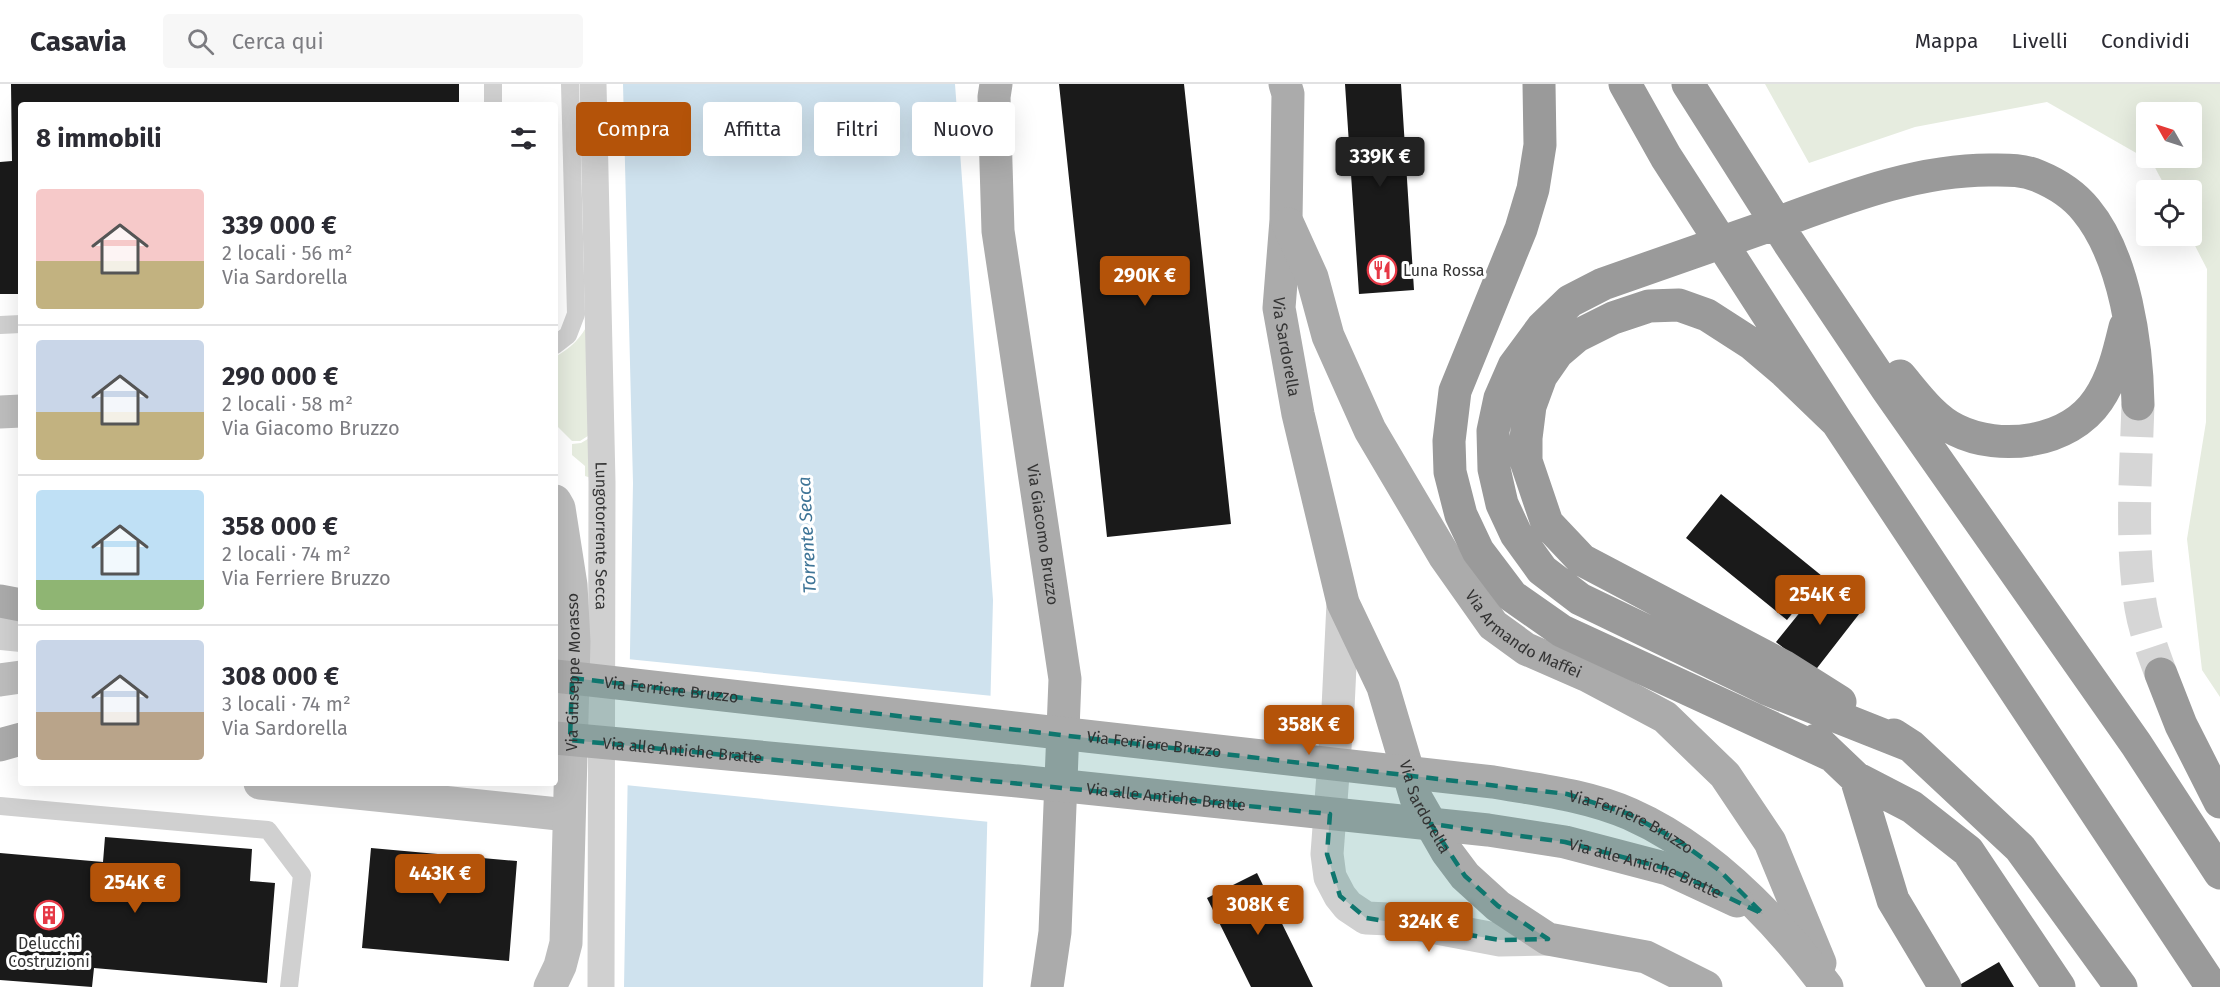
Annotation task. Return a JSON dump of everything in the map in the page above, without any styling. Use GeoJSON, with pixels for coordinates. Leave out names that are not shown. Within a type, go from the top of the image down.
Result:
{"type":"FeatureCollection","features":[{"type":"Feature","properties":{"kind":"highway"},"geometry":{"type":"LineString","coordinates":[[1539,84],[1540,145],[1533,189],[1521,229],[1455,391],[1449,441],[1450,472],[1461,515],[1478,551],[1512,596],[1562,631],[1744,717],[1831,755]]}},
{"type":"Feature","properties":{"kind":"highway"},"geometry":{"type":"LineString","coordinates":[[1625,84],[1666,157],[1838,422],[2212,987]]}},
{"type":"Feature","properties":{"kind":"highway"},"geometry":{"type":"LineString","coordinates":[[1694,94],[1896,370],[1926,407],[1955,430],[1989,441],[2020,442],[2055,433],[2076,423],[2097,402],[2111,379],[2128,316]]}},
{"type":"Feature","properties":{"kind":"highway"},"geometry":{"type":"LineString","coordinates":[[1694,94],[1789,243],[1887,389],[2136,744],[2220,873]]}},
{"type":"Feature","properties":{"kind":"highway"},"geometry":{"type":"LineString","coordinates":[[2059,987],[1968,851],[1912,807],[1856,778],[1831,755],[1775,677],[1580,599],[1542,570],[1516,534],[1502,504],[1494,469],[1493,431],[1500,398],[1514,366],[1542,328],[1570,301],[1603,284],[1864,192],[1963,170],[2012,170],[2036,175],[2062,189],[2086,209],[2102,235],[2119,274],[2135,351],[2138,404]]}},
{"type":"Feature","properties":{"kind":"highway"},"geometry":{"type":"LineString","coordinates":[[1838,422],[1752,344],[1707,315],[1679,305],[1649,306],[1613,318],[1577,336],[1557,353],[1541,376],[1530,406],[1526,461],[1547,523],[1582,561],[1775,677],[1911,746],[2020,848],[2121,987]]}},
{"type":"Feature","properties":{"kind":"highway"},"geometry":{"type":"LineString","coordinates":[[2161,674],[2181,725],[2220,802]]}},
{"type":"Feature","properties":{"kind":"highway"},"geometry":{"type":"LineString","coordinates":[[1856,778],[1893,900],[1946,987]]}},
{"type":"Feature","properties":{"kind":"main road","name":"Via Giacomo Bruzzo"},"geometry":{"type":"LineString","coordinates":[[996,84],[994,97],[998,231],[1065,679],[1055,932],[1047,987]]}},
{"type":"Feature","properties":{"kind":"main road","name":"Via Sardorella"},"geometry":{"type":"LineString","coordinates":[[1285,84],[1288,94],[1286,220],[1279,308],[1298,414],[1343,603],[1383,687],[1416,798],[1447,852],[1465,876],[1498,906],[1548,939],[1646,957],[1706,987]]}},
{"type":"Feature","properties":{"kind":"main road","name":"Via Armando Maffei"},"geometry":{"type":"LineString","coordinates":[[1286,220],[1312,277],[1328,336],[1370,430],[1445,557],[1472,596],[1493,625],[1526,649],[1586,675],[1665,717],[1725,775],[1770,842],[1829,987]]}},
{"type":"Feature","properties":{"kind":"main road"},"geometry":{"type":"LineString","coordinates":[[0,412],[18,411]]}},
{"type":"Feature","properties":{"kind":"main road","name":"Via Giuseppe Morasso"},"geometry":{"type":"LineString","coordinates":[[550,987],[560,966],[566,943],[574,642],[563,585],[558,506]]}},
{"type":"Feature","properties":{"kind":"main road"},"geometry":{"type":"LineString","coordinates":[[0,601],[18,604]]}},
{"type":"Feature","properties":{"kind":"main road","name":"Via Ferriere Bruzzo"},"geometry":{"type":"LineString","coordinates":[[558,676],[1493,782],[1567,794],[1629,814],[1679,841],[1719,870],[1763,914],[1829,987]]}},
{"type":"Feature","properties":{"kind":"main road"},"geometry":{"type":"LineString","coordinates":[[0,680],[18,677]]}},
{"type":"Feature","properties":{"kind":"main road","name":"Via alle Antiche Bratte"},"geometry":{"type":"LineString","coordinates":[[558,738],[1006,780],[1488,830],[1565,842],[1668,869],[1763,914]]}},
{"type":"Feature","properties":{"kind":"main road"},"geometry":{"type":"LineString","coordinates":[[0,744],[18,740]]}},
{"type":"Feature","properties":{"kind":"main road"},"geometry":{"type":"LineString","coordinates":[[0,755],[18,757]]}},
{"type":"Feature","properties":{"kind":"main road"},"geometry":{"type":"LineString","coordinates":[[288,786],[568,815]]}},
{"type":"Feature","properties":{"kind":"street","name":"Lungotorrente Secca"},"geometry":{"type":"LineString","coordinates":[[593,84],[602,482],[600,987]]}},
{"type":"Feature","properties":{"kind":"street","name":"Via Sardorella"},"geometry":{"type":"LineString","coordinates":[[1343,603],[1327,854],[1330,877],[1340,896],[1348,906],[1366,918],[1389,919],[1500,940],[1548,939]]}},
{"type":"Feature","properties":{"kind":"lane"},"geometry":{"type":"LineString","coordinates":[[493,84],[493,102]]}},
{"type":"Feature","properties":{"kind":"lane"},"geometry":{"type":"LineString","coordinates":[[558,343],[568,335],[576,314],[570,84]]}},
{"type":"Feature","properties":{"kind":"lane"},"geometry":{"type":"LineString","coordinates":[[0,325],[18,324]]}},
{"type":"Feature","properties":{"kind":"lane"},"geometry":{"type":"LineString","coordinates":[[0,624],[18,625]]}},
{"type":"Feature","properties":{"kind":"lane"},"geometry":{"type":"LineString","coordinates":[[0,641],[18,643]]}},
{"type":"Feature","properties":{"kind":"lane"},"geometry":{"type":"LineString","coordinates":[[0,806],[268,830],[302,875],[289,987]]}},
{"type":"Feature","properties":{"kind":"highlighted area"},"geometry":{"type":"Polygon","coordinates":[[[572,678],[1567,794],[1629,814],[1679,841],[1719,870],[1763,914],[1668,869],[1565,842],[1431,824],[1465,876],[1498,906],[1548,939],[1500,940],[1366,918],[1340,896],[1327,854],[1330,814],[570,740],[572,678]]]}},
{"type":"Feature","properties":{"kind":"shaded area"},"geometry":{"type":"Polygon","coordinates":[[[1765,84],[2220,84],[2220,697],[2202,670],[2187,539],[2206,422],[2207,269],[2195,246],[2202,246],[2202,180],[2162,180],[2155,168],[2202,168],[2202,102],[2136,102],[2136,153],[2047,102],[1915,127],[1809,163],[1765,84]]]}},
{"type":"Feature","properties":{"kind":"shaded area"},"geometry":{"type":"Polygon","coordinates":[[[589,322],[591,434],[580,441],[572,441],[558,427],[558,355],[583,333],[589,322]]]}},
{"type":"Feature","properties":{"kind":"shaded area"},"geometry":{"type":"Polygon","coordinates":[[[593,436],[591,478],[585,476],[585,466],[572,455],[572,444],[581,443],[593,436]]]}},
{"type":"Feature","properties":{"kind":"water","name":"Torrente Secca"},"geometry":{"type":"Polygon","coordinates":[[[623,84],[955,84],[956,102],[912,102],[912,156],[960,156],[993,600],[983,987],[624,987],[633,483],[625,156],[691,156],[691,102],[623,102],[623,84]]]}},
{"type":"Feature","properties":{"kind":"pier"},"geometry":{"type":"Polygon","coordinates":[[[627,659],[993,696],[990,822],[625,785],[627,659]]]}},
{"type":"Feature","properties":{"kind":"building"},"geometry":{"type":"Polygon","coordinates":[[[11,84],[459,84],[459,102],[18,102],[18,294],[0,294],[0,162],[12,161],[11,84]]]}},
{"type":"Feature","properties":{"kind":"building"},"geometry":{"type":"Polygon","coordinates":[[[1059,84],[1184,84],[1231,524],[1107,537],[1059,84]]]}},
{"type":"Feature","properties":{"kind":"building"},"geometry":{"type":"Polygon","coordinates":[[[1345,84],[1401,84],[1414,290],[1359,294],[1345,84]]]}},
{"type":"Feature","properties":{"kind":"building"},"geometry":{"type":"Polygon","coordinates":[[[1721,494],[1822,576],[1787,620],[1686,538],[1721,494]]]}},
{"type":"Feature","properties":{"kind":"building"},"geometry":{"type":"Polygon","coordinates":[[[1826,580],[1863,609],[1814,672],[1776,642],[1826,580]]]}},
{"type":"Feature","properties":{"kind":"building"},"geometry":{"type":"Polygon","coordinates":[[[105,837],[252,849],[250,881],[275,883],[267,983],[94,968],[92,987],[0,980],[0,853],[103,862],[105,837]]]}},
{"type":"Feature","properties":{"kind":"building"},"geometry":{"type":"Polygon","coordinates":[[[371,848],[517,861],[509,961],[362,948],[371,848]]]}},
{"type":"Feature","properties":{"kind":"building"},"geometry":{"type":"Polygon","coordinates":[[[1257,873],[1313,987],[1251,987],[1207,898],[1257,873]]]}},
{"type":"Feature","properties":{"kind":"building"},"geometry":{"type":"Polygon","coordinates":[[[1999,962],[2014,987],[1956,987],[1999,962]]]}},
{"type":"Feature","properties":{"kind":"tunnel"},"geometry":{"type":"LineString","coordinates":[[2138,404],[2135,506],[2138,583],[2149,641],[2161,674]]}},
{"type":"Feature","properties":{"kind":"place","name":"Luna Rossa"},"geometry":{"type":"Point","coordinates":[1382,270]}},
{"type":"Feature","properties":{"kind":"place","name":"Delucchi Costruzioni"},"geometry":{"type":"Point","coordinates":[49,915]}}]}
